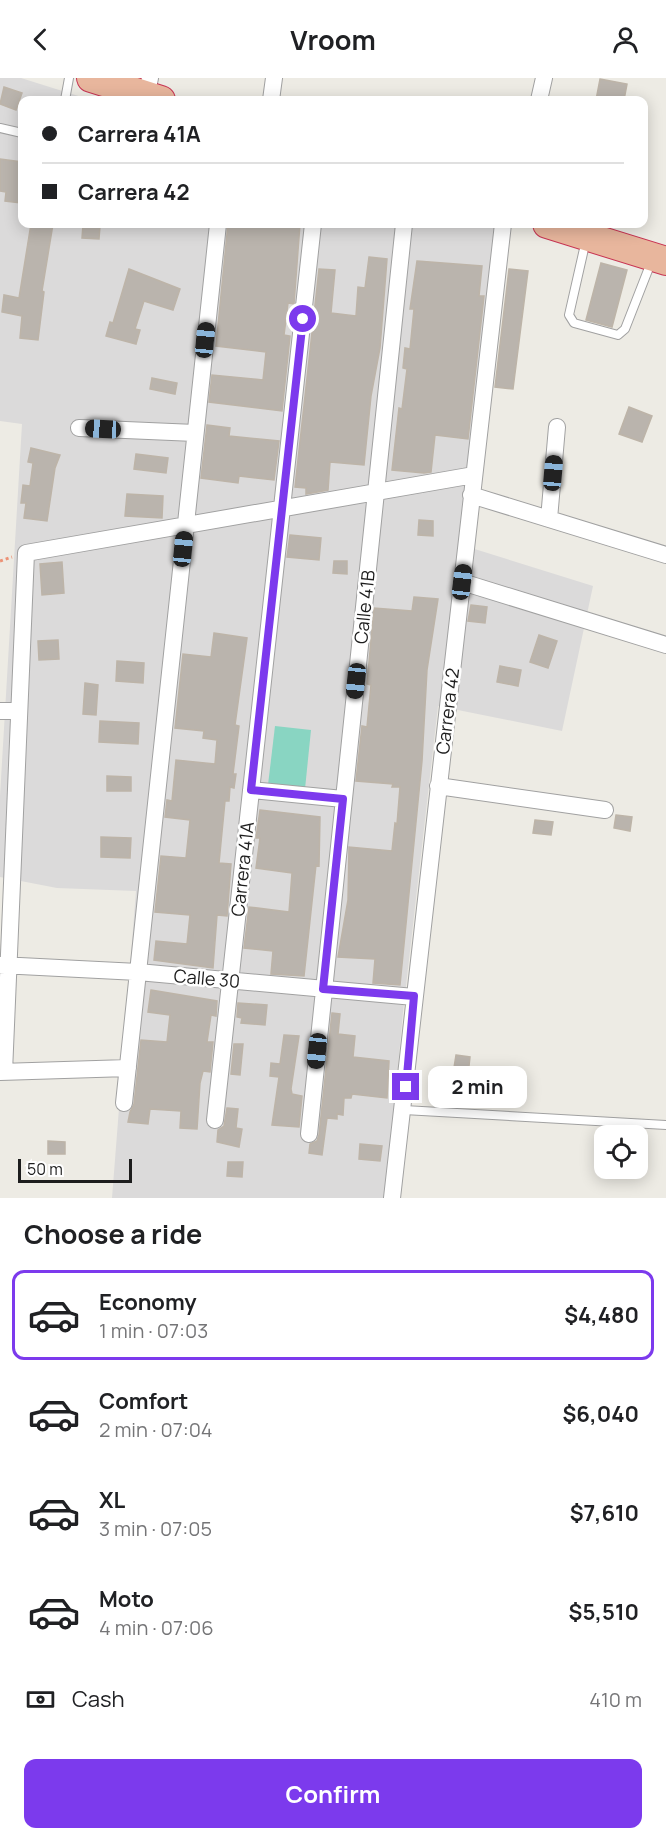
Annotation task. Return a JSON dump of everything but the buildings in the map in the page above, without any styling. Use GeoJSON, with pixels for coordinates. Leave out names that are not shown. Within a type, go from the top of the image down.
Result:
{"type":"FeatureCollection","features":[{"type":"Feature","properties":{"kind":"highway"},"geometry":{"type":"LineString","coordinates":[[99,79],[152,91]]}},
{"type":"Feature","properties":{"kind":"highway"},"geometry":{"type":"LineString","coordinates":[[559,228],[659,259]]}},
{"type":"Feature","properties":{"kind":"street"},"geometry":{"type":"LineString","coordinates":[[272,96],[274,78]]}},
{"type":"Feature","properties":{"kind":"street"},"geometry":{"type":"LineString","coordinates":[[540,96],[544,78]]}},
{"type":"Feature","properties":{"kind":"street"},"geometry":{"type":"LineString","coordinates":[[124,1103],[218,228]]}},
{"type":"Feature","properties":{"kind":"street","name":"Carrera 41A"},"geometry":{"type":"LineString","coordinates":[[214,1120],[313,228]]}},
{"type":"Feature","properties":{"kind":"street","name":"Calle 41B"},"geometry":{"type":"LineString","coordinates":[[309,1134],[404,228]]}},
{"type":"Feature","properties":{"kind":"street","name":"Carrera 42"},"geometry":{"type":"LineString","coordinates":[[393,1198],[503,228]]}},
{"type":"Feature","properties":{"kind":"street"},"geometry":{"type":"LineString","coordinates":[[549,519],[556,426]]}},
{"type":"Feature","properties":{"kind":"street"},"geometry":{"type":"LineString","coordinates":[[79,428],[195,433]]}},
{"type":"Feature","properties":{"kind":"street"},"geometry":{"type":"LineString","coordinates":[[128,1068],[2,1072],[4,965],[26,553],[474,475]]}},
{"type":"Feature","properties":{"kind":"street"},"geometry":{"type":"LineString","coordinates":[[471,495],[666,555]]}},
{"type":"Feature","properties":{"kind":"street"},"geometry":{"type":"LineString","coordinates":[[462,582],[666,645]]}},
{"type":"Feature","properties":{"kind":"street"},"geometry":{"type":"LineString","coordinates":[[0,711],[19,711]]}},
{"type":"Feature","properties":{"kind":"street"},"geometry":{"type":"LineString","coordinates":[[438,786],[605,810]]}},
{"type":"Feature","properties":{"kind":"street"},"geometry":{"type":"LineString","coordinates":[[251,790],[343,799]]}},
{"type":"Feature","properties":{"kind":"street","name":"Calle 30"},"geometry":{"type":"LineString","coordinates":[[4,965],[138,972],[414,996]]}},
{"type":"Feature","properties":{"kind":"lane"},"geometry":{"type":"LineString","coordinates":[[66,96],[69,78]]}},
{"type":"Feature","properties":{"kind":"lane"},"geometry":{"type":"LineString","coordinates":[[0,128],[18,132]]}},
{"type":"Feature","properties":{"kind":"lane"},"geometry":{"type":"LineString","coordinates":[[587,237],[569,315],[574,323],[618,335],[625,329],[659,259]]}},
{"type":"Feature","properties":{"kind":"lane"},"geometry":{"type":"LineString","coordinates":[[404,1110],[666,1125]]}},
{"type":"Feature","properties":{"kind":"shaded area"},"geometry":{"type":"Polygon","coordinates":[[[0,78],[21,78],[78,96],[18,96],[18,228],[496,228],[465,546],[593,586],[562,731],[438,706],[403,1012],[386,1198],[112,1198],[136,891],[57,888],[0,877],[0,796],[22,424],[0,421],[0,78]]]}},
{"type":"Feature","properties":{"kind":"green space"},"geometry":{"type":"Polygon","coordinates":[[[275,726],[311,730],[305,789],[268,785],[275,726]]]}},
{"type":"Feature","properties":{"kind":"route"},"geometry":{"type":"LineString","coordinates":[[303,319],[251,790],[343,799],[323,989],[414,996],[406,1087]]}}]}
